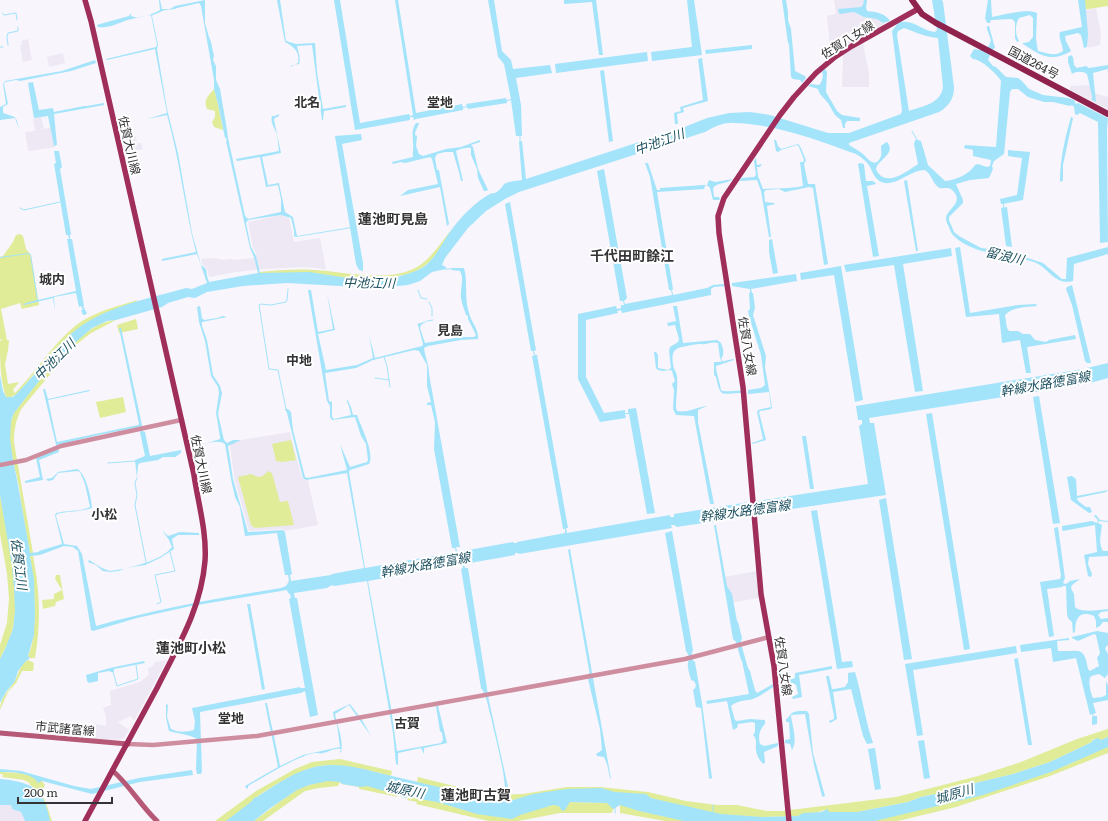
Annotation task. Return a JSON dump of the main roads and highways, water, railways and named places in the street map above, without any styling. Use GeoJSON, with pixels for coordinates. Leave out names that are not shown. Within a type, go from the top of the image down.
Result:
{"type":"FeatureCollection","features":[{"type":"Feature","properties":{"kind":"highway"},"geometry":{"type":"LineString","coordinates":[[912,0],[918,9]]}},
{"type":"Feature","properties":{"kind":"highway","name":"国道264号"},"geometry":{"type":"LineString","coordinates":[[918,9],[949,31],[1108,114]]}},
{"type":"Feature","properties":{"kind":"main road","name":"佐賀大川線"},"geometry":{"type":"LineString","coordinates":[[85,0],[93,29],[194,475],[205,541],[204,567],[196,607],[189,625],[128,744]]}},
{"type":"Feature","properties":{"kind":"main road","name":"佐賀八女線"},"geometry":{"type":"LineString","coordinates":[[788,821],[774,666],[761,594],[743,387],[717,222],[719,209],[724,198],[770,129],[794,96],[816,73],[835,56],[918,9]]}},
{"type":"Feature","properties":{"kind":"main road","name":"市武諸富線"},"geometry":{"type":"LineString","coordinates":[[0,733],[128,744]]}},
{"type":"Feature","properties":{"kind":"main road"},"geometry":{"type":"LineString","coordinates":[[85,821],[128,744]]}},
{"type":"Feature","properties":{"kind":"main road"},"geometry":{"type":"LineString","coordinates":[[113,771],[157,821]]}},
{"type":"Feature","properties":{"kind":"water"},"geometry":{"type":"Polygon","coordinates":[[[159,0],[162,9],[170,9],[175,6],[205,0],[205,23],[214,56],[213,60],[216,66],[216,80],[220,89],[228,138],[245,216],[248,219],[281,212],[281,199],[278,185],[266,187],[260,157],[237,161],[236,159],[279,151],[277,135],[272,123],[272,116],[279,114],[279,116],[274,120],[281,153],[262,157],[268,185],[279,183],[285,212],[293,217],[297,236],[346,228],[296,237],[294,236],[291,218],[281,215],[248,220],[246,223],[251,247],[256,256],[260,273],[309,272],[354,279],[360,277],[374,280],[393,278],[425,266],[433,258],[464,214],[474,205],[484,197],[495,193],[504,184],[522,180],[519,142],[522,141],[526,179],[682,128],[707,118],[729,113],[750,112],[770,115],[828,133],[849,133],[901,114],[902,110],[892,31],[898,23],[908,22],[935,32],[937,30],[932,0],[942,0],[954,87],[950,102],[939,112],[849,143],[849,145],[863,154],[870,161],[875,163],[881,156],[881,146],[887,142],[890,150],[876,169],[883,177],[888,178],[899,176],[918,164],[914,144],[915,140],[921,141],[928,165],[945,181],[962,176],[978,164],[987,167],[990,166],[991,160],[973,156],[973,150],[964,148],[965,145],[996,147],[1001,81],[988,67],[970,56],[974,49],[980,50],[989,46],[991,40],[987,26],[989,26],[995,48],[986,53],[990,55],[988,60],[1006,77],[1018,78],[1029,89],[1043,95],[1074,100],[1076,104],[1078,103],[1108,118],[1108,242],[1100,243],[1098,122],[1080,113],[1077,115],[1075,114],[1074,107],[1072,105],[1070,106],[1053,102],[1044,102],[1028,97],[1018,89],[1012,89],[1010,92],[1004,154],[994,161],[992,166],[993,169],[989,178],[970,180],[956,184],[963,203],[949,217],[954,232],[981,248],[1006,251],[1043,263],[1062,279],[1066,279],[1067,258],[1108,247],[1108,254],[1074,264],[1073,281],[1061,281],[1034,262],[991,253],[970,247],[961,242],[953,235],[946,220],[948,212],[956,202],[956,195],[950,189],[938,187],[925,170],[913,173],[895,182],[884,183],[876,178],[867,163],[856,154],[811,138],[765,126],[727,123],[705,132],[519,192],[505,199],[486,211],[468,228],[445,258],[442,265],[446,267],[446,269],[432,272],[420,281],[408,285],[375,288],[287,283],[243,286],[207,292],[195,298],[188,297],[168,303],[162,307],[116,320],[107,321],[92,328],[68,349],[43,376],[14,413],[11,421],[10,439],[30,553],[39,552],[62,544],[55,515],[56,513],[82,510],[90,507],[85,484],[80,472],[58,473],[53,480],[48,481],[46,479],[52,478],[58,472],[77,469],[80,471],[83,475],[89,492],[92,508],[83,510],[66,512],[57,514],[56,516],[64,544],[77,546],[82,554],[96,626],[188,604],[281,588],[286,586],[289,581],[288,575],[285,575],[277,533],[245,536],[240,507],[235,497],[231,479],[225,444],[222,442],[205,444],[220,439],[216,413],[219,393],[218,387],[211,376],[205,341],[199,322],[197,307],[200,306],[202,318],[204,320],[223,316],[227,317],[202,322],[202,326],[207,340],[213,375],[220,386],[222,393],[218,414],[224,440],[227,443],[233,440],[241,440],[228,446],[233,479],[248,532],[283,530],[285,532],[292,574],[290,575],[291,581],[364,568],[347,473],[306,480],[303,478],[285,409],[288,409],[291,412],[293,430],[305,477],[307,478],[347,470],[340,444],[350,467],[367,462],[366,444],[361,436],[355,417],[332,420],[330,417],[330,406],[327,401],[308,290],[311,290],[318,332],[333,329],[327,293],[335,330],[318,334],[326,370],[357,365],[373,358],[369,335],[375,358],[422,346],[423,344],[417,324],[427,321],[421,325],[420,328],[425,343],[461,337],[474,337],[476,335],[468,316],[466,315],[462,301],[462,279],[460,271],[452,270],[450,268],[464,268],[468,307],[478,339],[461,340],[424,348],[460,547],[456,547],[457,552],[513,542],[517,543],[565,533],[565,529],[563,529],[532,356],[534,356],[533,351],[531,351],[505,204],[510,202],[536,350],[534,351],[535,355],[537,355],[568,528],[566,528],[567,533],[670,515],[670,517],[674,517],[674,514],[749,502],[751,504],[756,503],[757,501],[868,484],[859,426],[862,424],[862,420],[858,420],[856,406],[1083,369],[1084,372],[1087,372],[1087,368],[1108,363],[1108,378],[1090,383],[1088,379],[1085,380],[1086,384],[869,418],[870,423],[874,423],[886,495],[752,514],[751,516],[676,527],[675,525],[671,525],[672,528],[519,554],[515,553],[515,555],[464,564],[465,568],[468,568],[489,701],[508,787],[505,787],[491,717],[486,698],[481,688],[461,569],[463,568],[462,564],[368,581],[391,708],[397,751],[441,743],[443,740],[436,706],[438,706],[447,743],[424,748],[424,754],[421,748],[398,753],[398,765],[396,764],[393,733],[367,581],[334,586],[332,585],[327,588],[294,593],[295,598],[297,598],[318,715],[310,717],[305,691],[200,712],[202,771],[201,774],[197,774],[197,739],[169,731],[166,718],[166,704],[168,705],[167,717],[171,729],[185,732],[194,730],[195,721],[192,708],[300,687],[305,688],[289,599],[291,598],[287,590],[191,606],[137,618],[93,631],[91,630],[78,551],[73,547],[64,546],[40,555],[30,556],[34,579],[35,615],[34,635],[28,656],[30,658],[18,671],[15,681],[6,692],[0,703],[0,659],[13,629],[15,611],[12,566],[0,495],[0,375],[3,391],[6,397],[13,397],[63,341],[96,317],[111,310],[141,300],[186,288],[192,289],[207,283],[197,254],[162,261],[162,259],[196,252],[167,115],[147,119],[167,113],[155,49],[106,59],[156,47],[157,45],[151,15],[147,16],[160,10],[159,0]],[[199,3],[165,10],[152,16],[158,45],[157,49],[167,109],[178,153],[192,233],[201,265],[206,269],[209,282],[258,273],[250,248],[227,140],[225,138],[214,89],[214,80],[201,6],[199,3]],[[904,28],[898,31],[897,35],[909,111],[930,104],[939,97],[941,93],[943,87],[938,38],[904,28]],[[414,350],[373,360],[356,368],[325,373],[329,401],[332,402],[332,417],[334,419],[351,415],[347,399],[353,415],[357,415],[369,447],[369,464],[350,470],[349,472],[365,568],[456,552],[455,548],[452,548],[434,449],[435,422],[431,405],[427,405],[427,403],[431,402],[427,386],[427,365],[419,351],[414,350]]]}},
{"type":"Feature","properties":{"kind":"water"},"geometry":{"type":"Polygon","coordinates":[[[277,0],[280,0],[286,41],[296,44],[315,43],[317,72],[323,109],[346,105],[346,107],[324,111],[323,120],[312,45],[297,46],[300,61],[299,64],[295,65],[298,63],[298,55],[294,48],[285,42],[277,0]]]}},
{"type":"Feature","properties":{"kind":"water"},"geometry":{"type":"Polygon","coordinates":[[[334,0],[340,0],[360,123],[409,114],[410,116],[413,115],[395,0],[398,0],[416,113],[462,104],[463,107],[467,106],[466,104],[506,98],[506,100],[511,99],[504,64],[498,57],[488,0],[494,0],[502,51],[511,60],[513,69],[550,65],[552,73],[516,78],[521,105],[522,136],[516,136],[511,100],[507,101],[507,103],[468,109],[467,107],[463,108],[463,110],[414,120],[413,117],[410,117],[410,120],[355,130],[334,0]]]}},
{"type":"Feature","properties":{"kind":"water"},"geometry":{"type":"Polygon","coordinates":[[[564,0],[596,0],[603,55],[599,55],[592,2],[564,4],[564,0]]]}},
{"type":"Feature","properties":{"kind":"water"},"geometry":{"type":"Polygon","coordinates":[[[687,0],[694,0],[702,55],[652,61],[651,52],[692,47],[687,0]]]}},
{"type":"Feature","properties":{"kind":"water"},"geometry":{"type":"Polygon","coordinates":[[[782,0],[786,0],[788,20],[791,29],[795,71],[806,78],[802,83],[800,80],[793,79],[791,77],[789,44],[782,0]]]}},
{"type":"Feature","properties":{"kind":"water"},"geometry":{"type":"Polygon","coordinates":[[[864,0],[867,0],[867,11],[877,12],[888,18],[890,21],[883,23],[877,19],[864,17],[854,12],[839,13],[838,9],[861,7],[864,0]]]}},
{"type":"Feature","properties":{"kind":"water"},"geometry":{"type":"Polygon","coordinates":[[[988,0],[991,0],[992,17],[1028,11],[1037,13],[1036,39],[1038,51],[1057,54],[1063,51],[1060,32],[1082,27],[1078,0],[1085,0],[1088,34],[1087,47],[1084,48],[1081,35],[1078,33],[1065,36],[1071,51],[1057,57],[1043,56],[1023,44],[1029,42],[1033,37],[1033,18],[1030,15],[1019,18],[1016,26],[1016,33],[1019,41],[1017,42],[1015,38],[1015,22],[1012,19],[991,20],[990,23],[987,23],[985,18],[988,0]]]}},
{"type":"Feature","properties":{"kind":"water"},"geometry":{"type":"Polygon","coordinates":[[[131,13],[131,16],[138,17],[107,27],[98,27],[97,25],[129,16],[131,13]]]}},
{"type":"Feature","properties":{"kind":"water"},"geometry":{"type":"Polygon","coordinates":[[[752,45],[752,49],[706,54],[705,50],[752,45]]]}},
{"type":"Feature","properties":{"kind":"water"},"geometry":{"type":"Polygon","coordinates":[[[647,52],[648,61],[556,73],[555,64],[647,52]]]}},
{"type":"Feature","properties":{"kind":"water"},"geometry":{"type":"Polygon","coordinates":[[[1071,55],[1073,57],[1074,65],[1077,68],[1108,65],[1108,69],[1093,73],[1096,102],[1092,100],[1087,74],[1084,72],[1075,72],[1072,74],[1068,62],[1068,57],[1071,55]]]}},
{"type":"Feature","properties":{"kind":"water"},"geometry":{"type":"Polygon","coordinates":[[[702,58],[708,101],[683,108],[684,112],[677,114],[678,124],[675,124],[674,113],[681,111],[680,107],[703,100],[698,59],[702,58]]]}},
{"type":"Feature","properties":{"kind":"water"},"geometry":{"type":"Polygon","coordinates":[[[95,60],[96,63],[71,71],[20,81],[16,80],[5,82],[4,84],[8,104],[3,107],[3,113],[15,117],[19,129],[15,118],[0,120],[0,107],[6,104],[3,84],[5,81],[62,71],[95,60]]]}},
{"type":"Feature","properties":{"kind":"water"},"geometry":{"type":"Polygon","coordinates":[[[825,69],[827,72],[826,92],[837,111],[842,115],[860,118],[860,121],[847,121],[845,128],[843,128],[841,120],[835,115],[818,89],[808,86],[811,84],[819,85],[823,75],[822,72],[825,69]]]}},
{"type":"Feature","properties":{"kind":"water"},"geometry":{"type":"Polygon","coordinates":[[[604,70],[613,141],[609,142],[600,71],[604,70]]]}},
{"type":"Feature","properties":{"kind":"water"},"geometry":{"type":"Polygon","coordinates":[[[33,82],[39,110],[53,108],[54,112],[104,103],[104,105],[54,114],[57,145],[54,146],[48,116],[34,118],[28,83],[33,82]]]}},
{"type":"Feature","properties":{"kind":"water"},"geometry":{"type":"Polygon","coordinates":[[[1071,117],[1073,118],[1063,165],[1063,180],[1061,182],[1060,173],[1062,157],[1071,117]]]}},
{"type":"Feature","properties":{"kind":"water"},"geometry":{"type":"Polygon","coordinates":[[[416,123],[419,123],[415,133],[417,136],[416,146],[419,154],[423,156],[446,149],[461,147],[480,140],[480,142],[471,145],[473,147],[478,169],[488,190],[486,191],[484,191],[478,178],[477,169],[471,155],[471,148],[463,148],[456,151],[463,181],[461,181],[453,152],[437,154],[435,158],[437,170],[439,170],[449,224],[447,226],[440,187],[400,196],[408,190],[438,184],[432,159],[430,157],[405,163],[401,162],[393,164],[392,162],[413,157],[413,128],[416,123]]]}},
{"type":"Feature","properties":{"kind":"water"},"geometry":{"type":"Polygon","coordinates":[[[361,134],[362,140],[342,144],[363,263],[363,271],[359,270],[356,264],[335,136],[361,134]]]}},
{"type":"Feature","properties":{"kind":"water"},"geometry":{"type":"Polygon","coordinates":[[[774,140],[776,140],[781,149],[798,144],[800,146],[806,160],[804,164],[808,184],[815,184],[828,264],[824,265],[813,188],[809,187],[785,192],[779,189],[766,190],[764,192],[765,202],[775,204],[767,206],[771,237],[769,237],[761,191],[757,180],[739,181],[742,178],[754,177],[756,175],[754,161],[756,158],[757,165],[762,164],[760,167],[757,167],[758,176],[763,189],[803,186],[800,162],[803,162],[804,160],[799,147],[797,145],[778,152],[776,151],[774,140]]]}},
{"type":"Feature","properties":{"kind":"water"},"geometry":{"type":"Polygon","coordinates":[[[1008,150],[1030,152],[1023,200],[1001,204],[1000,199],[1017,195],[1022,158],[1008,156],[1008,150]]]}},
{"type":"Feature","properties":{"kind":"water"},"geometry":{"type":"Polygon","coordinates":[[[54,151],[59,151],[62,167],[60,169],[71,234],[70,239],[72,239],[83,306],[87,313],[85,315],[83,315],[81,306],[79,307],[76,293],[54,297],[55,311],[53,298],[24,305],[23,304],[37,300],[30,255],[0,258],[29,253],[31,255],[38,300],[76,291],[67,239],[69,239],[68,235],[66,235],[54,164],[56,163],[54,151]]]}},
{"type":"Feature","properties":{"kind":"water"},"geometry":{"type":"Polygon","coordinates":[[[645,163],[648,163],[657,190],[660,190],[660,188],[707,185],[704,189],[657,192],[673,295],[707,288],[713,285],[724,284],[725,286],[714,287],[711,289],[711,295],[622,313],[621,310],[617,311],[618,313],[586,320],[586,377],[604,413],[625,410],[625,413],[628,413],[628,409],[636,408],[655,513],[647,514],[629,414],[625,414],[626,418],[600,422],[578,379],[578,314],[616,306],[617,309],[621,308],[621,305],[624,305],[623,301],[620,301],[597,171],[604,169],[627,298],[624,301],[625,304],[672,295],[671,290],[669,290],[650,177],[645,163]]]}},
{"type":"Feature","properties":{"kind":"water"},"geometry":{"type":"Polygon","coordinates":[[[858,164],[864,164],[866,181],[873,181],[876,184],[867,186],[879,256],[873,257],[858,164]]]}},
{"type":"Feature","properties":{"kind":"water"},"geometry":{"type":"Polygon","coordinates":[[[733,179],[713,188],[714,197],[719,197],[719,200],[713,200],[710,188],[707,185],[709,180],[715,182],[733,179]]]}},
{"type":"Feature","properties":{"kind":"water"},"geometry":{"type":"Polygon","coordinates":[[[907,180],[918,251],[916,251],[904,181],[907,180]]]}},
{"type":"Feature","properties":{"kind":"water"},"geometry":{"type":"Polygon","coordinates":[[[1007,207],[1012,247],[1006,246],[1001,208],[1007,207]]]}},
{"type":"Feature","properties":{"kind":"water"},"geometry":{"type":"Polygon","coordinates":[[[772,239],[778,273],[773,274],[769,252],[769,240],[772,239]]]}},
{"type":"Feature","properties":{"kind":"water"},"geometry":{"type":"Polygon","coordinates":[[[960,247],[970,313],[1018,305],[1036,304],[1037,306],[1011,310],[1005,315],[1007,328],[1009,331],[1018,331],[1023,334],[1030,334],[1035,340],[1046,342],[1049,340],[1075,335],[1076,339],[1027,347],[1031,373],[1026,373],[1020,340],[1002,343],[999,314],[966,317],[955,248],[960,247]]]}},
{"type":"Feature","properties":{"kind":"water"},"geometry":{"type":"Polygon","coordinates":[[[951,248],[952,256],[903,264],[923,391],[915,392],[894,265],[846,272],[844,265],[951,248]]]}},
{"type":"Feature","properties":{"kind":"water"},"geometry":{"type":"Polygon","coordinates":[[[841,266],[863,400],[855,402],[834,275],[801,280],[800,273],[841,266]]]}},
{"type":"Feature","properties":{"kind":"water"},"geometry":{"type":"Polygon","coordinates":[[[796,274],[797,281],[751,289],[755,308],[753,315],[766,356],[765,367],[772,407],[771,409],[759,412],[766,440],[752,444],[763,439],[757,412],[758,410],[771,407],[769,392],[748,394],[748,390],[761,388],[765,385],[761,355],[748,311],[750,309],[750,289],[732,286],[732,283],[796,274]]]}},
{"type":"Feature","properties":{"kind":"water"},"geometry":{"type":"Polygon","coordinates":[[[1072,285],[1091,363],[1087,363],[1085,361],[1072,305],[1066,289],[1072,285]]]}},
{"type":"Feature","properties":{"kind":"water"},"geometry":{"type":"Polygon","coordinates":[[[673,306],[677,306],[683,343],[717,340],[721,343],[723,349],[721,359],[718,343],[695,344],[679,348],[673,353],[673,365],[677,376],[677,411],[685,411],[707,406],[698,410],[698,422],[714,504],[710,504],[694,416],[676,415],[673,409],[674,390],[672,384],[675,381],[672,371],[663,371],[656,368],[654,352],[658,355],[658,368],[668,370],[671,368],[670,347],[678,342],[679,339],[675,325],[668,326],[667,323],[676,321],[673,306]]]}},
{"type":"Feature","properties":{"kind":"water"},"geometry":{"type":"Polygon","coordinates":[[[119,328],[121,328],[142,431],[145,432],[150,456],[181,450],[181,453],[175,457],[163,457],[158,460],[140,463],[138,465],[137,478],[135,460],[145,456],[140,427],[103,434],[57,445],[59,452],[39,460],[43,480],[25,483],[25,481],[40,477],[36,458],[57,449],[43,389],[45,389],[48,399],[90,391],[48,400],[57,442],[139,424],[119,328]]]}},
{"type":"Feature","properties":{"kind":"water"},"geometry":{"type":"Polygon","coordinates":[[[734,360],[716,366],[721,390],[741,391],[742,393],[724,394],[721,392],[714,375],[714,362],[734,360]]]}},
{"type":"Feature","properties":{"kind":"water"},"geometry":{"type":"Polygon","coordinates":[[[1039,396],[1060,523],[1053,524],[1033,397],[1039,396]]]}},
{"type":"Feature","properties":{"kind":"water"},"geometry":{"type":"Polygon","coordinates":[[[932,413],[970,649],[964,650],[926,414],[932,413]]]}},
{"type":"Feature","properties":{"kind":"water"},"geometry":{"type":"Polygon","coordinates":[[[802,436],[806,436],[814,489],[810,489],[802,436]]]}},
{"type":"Feature","properties":{"kind":"water"},"geometry":{"type":"Polygon","coordinates":[[[1072,476],[1076,479],[1077,496],[1108,490],[1106,492],[1077,498],[1078,501],[1086,507],[1090,507],[1092,512],[1089,513],[1071,500],[1067,477],[1072,476]]]}},
{"type":"Feature","properties":{"kind":"water"},"geometry":{"type":"Polygon","coordinates":[[[886,498],[912,659],[904,660],[879,500],[886,498]]]}},
{"type":"Feature","properties":{"kind":"water"},"geometry":{"type":"Polygon","coordinates":[[[817,510],[842,662],[852,661],[853,667],[837,669],[811,511],[817,510]]]}},
{"type":"Feature","properties":{"kind":"water"},"geometry":{"type":"Polygon","coordinates":[[[1095,515],[1100,520],[1108,521],[1099,521],[1098,523],[1102,525],[1100,538],[1101,548],[1103,551],[1108,551],[1108,556],[1089,557],[1088,564],[1092,574],[1091,577],[1088,576],[1084,555],[1097,552],[1095,525],[1063,531],[1062,526],[1092,521],[1097,523],[1098,520],[1094,516],[1095,515]]]}},
{"type":"Feature","properties":{"kind":"water"},"geometry":{"type":"Polygon","coordinates":[[[714,525],[716,525],[727,586],[732,594],[742,638],[742,647],[755,690],[757,693],[773,684],[773,687],[758,697],[739,702],[731,706],[735,720],[737,721],[750,719],[765,720],[765,724],[761,729],[759,739],[760,744],[764,746],[778,743],[778,746],[764,752],[764,764],[757,756],[756,752],[756,740],[753,735],[755,732],[755,723],[738,724],[737,728],[733,730],[727,701],[707,704],[706,701],[749,694],[742,661],[736,642],[733,639],[714,525]]]}},
{"type":"Feature","properties":{"kind":"water"},"geometry":{"type":"Polygon","coordinates":[[[1058,527],[1065,578],[1063,583],[1066,584],[1070,581],[1080,579],[1072,585],[1071,588],[1074,594],[1075,607],[1086,611],[1108,609],[1108,611],[1101,612],[1098,615],[1101,619],[1108,618],[1108,622],[1103,622],[1096,628],[1094,616],[1089,614],[1081,615],[1077,620],[1075,632],[1073,633],[1072,622],[1068,618],[1067,614],[1066,586],[1047,589],[1054,636],[1049,637],[1040,582],[1060,579],[1061,576],[1054,528],[1058,527]]]}},
{"type":"Feature","properties":{"kind":"water"},"geometry":{"type":"Polygon","coordinates":[[[162,530],[168,536],[180,532],[199,533],[199,535],[178,535],[172,539],[174,549],[145,565],[128,568],[152,560],[167,552],[172,547],[162,530]]]}},
{"type":"Feature","properties":{"kind":"water"},"geometry":{"type":"Polygon","coordinates":[[[672,531],[693,650],[692,657],[695,662],[702,703],[712,778],[710,779],[701,708],[696,707],[693,690],[696,685],[694,681],[691,680],[688,669],[689,657],[686,651],[665,533],[672,531]]]}},
{"type":"Feature","properties":{"kind":"water"},"geometry":{"type":"Polygon","coordinates":[[[570,549],[611,779],[604,757],[597,756],[596,754],[602,750],[600,729],[588,679],[590,678],[589,670],[568,550],[570,549]]]}},
{"type":"Feature","properties":{"kind":"water"},"geometry":{"type":"Polygon","coordinates":[[[89,560],[110,571],[125,568],[119,571],[110,572],[103,571],[96,565],[88,562],[89,560]]]}},
{"type":"Feature","properties":{"kind":"water"},"geometry":{"type":"Polygon","coordinates":[[[247,604],[250,604],[265,689],[262,690],[247,604]]]}},
{"type":"Feature","properties":{"kind":"water"},"geometry":{"type":"Polygon","coordinates":[[[1097,631],[1108,633],[1108,645],[1105,648],[1108,654],[1108,674],[1105,678],[1099,674],[1091,676],[1089,680],[1090,688],[1093,698],[1106,695],[1106,680],[1108,686],[1108,700],[1093,703],[1096,713],[1093,714],[1094,716],[1097,716],[1097,724],[1092,725],[1093,716],[1092,714],[1090,715],[1076,658],[1053,662],[1051,648],[1021,652],[1020,645],[1069,638],[1069,640],[1057,641],[1058,651],[1079,651],[1085,656],[1088,669],[1090,671],[1099,666],[1097,658],[1100,653],[1096,635],[1094,634],[1078,641],[1072,637],[1097,631]]]}},
{"type":"Feature","properties":{"kind":"water"},"geometry":{"type":"Polygon","coordinates":[[[1016,646],[1017,653],[913,670],[923,735],[917,736],[905,664],[1016,646]]]}},
{"type":"Feature","properties":{"kind":"water"},"geometry":{"type":"Polygon","coordinates":[[[1018,658],[1032,745],[1028,745],[1014,659],[1018,658]]]}},
{"type":"Feature","properties":{"kind":"water"},"geometry":{"type":"Polygon","coordinates":[[[144,661],[145,663],[114,669],[114,672],[109,671],[98,673],[98,681],[89,683],[87,681],[86,675],[144,661]]]}},
{"type":"Feature","properties":{"kind":"water"},"geometry":{"type":"Polygon","coordinates":[[[832,666],[832,669],[799,675],[802,697],[793,699],[792,697],[798,694],[796,685],[793,683],[788,684],[788,689],[785,690],[781,686],[780,682],[795,678],[795,673],[832,666]]]}},
{"type":"Feature","properties":{"kind":"water"},"geometry":{"type":"Polygon","coordinates":[[[855,672],[873,743],[867,744],[863,736],[851,689],[833,692],[837,719],[830,723],[829,721],[834,719],[834,716],[826,676],[829,676],[832,689],[834,689],[845,687],[848,682],[848,673],[855,672]]]}},
{"type":"Feature","properties":{"kind":"water"},"geometry":{"type":"Polygon","coordinates":[[[265,703],[267,703],[280,766],[303,755],[340,747],[337,725],[333,712],[350,704],[362,720],[371,736],[349,705],[335,714],[341,738],[342,748],[341,753],[341,749],[338,749],[305,756],[248,786],[247,789],[245,786],[278,767],[265,703]]]}},
{"type":"Feature","properties":{"kind":"water"},"geometry":{"type":"Polygon","coordinates":[[[807,711],[809,714],[813,753],[825,796],[823,797],[814,765],[805,714],[791,715],[795,737],[792,750],[790,744],[785,743],[785,740],[790,739],[789,722],[786,722],[786,719],[793,712],[807,711]]]}},
{"type":"Feature","properties":{"kind":"water","name":"城原川"},"geometry":{"type":"Polygon","coordinates":[[[1108,737],[1108,747],[1051,772],[983,795],[875,821],[684,821],[639,811],[620,805],[613,809],[607,803],[570,802],[565,810],[562,811],[559,806],[553,805],[520,815],[512,819],[477,814],[437,802],[409,797],[404,798],[367,786],[360,787],[342,784],[340,782],[328,781],[309,785],[297,790],[254,821],[226,821],[253,799],[290,776],[311,768],[331,765],[341,765],[362,769],[448,789],[456,794],[461,792],[466,793],[468,797],[487,801],[497,801],[505,798],[513,800],[533,794],[566,789],[601,788],[615,792],[646,794],[651,798],[721,814],[762,817],[798,816],[803,813],[821,812],[828,809],[829,812],[857,812],[908,802],[921,797],[955,790],[971,784],[1013,774],[1050,762],[1098,738],[1101,740],[1108,737]]]}},
{"type":"Feature","properties":{"kind":"water"},"geometry":{"type":"Polygon","coordinates":[[[924,740],[930,778],[924,779],[918,741],[924,740]]]}},
{"type":"Feature","properties":{"kind":"water"},"geometry":{"type":"Polygon","coordinates":[[[875,748],[881,789],[875,790],[868,749],[875,748]]]}},
{"type":"Feature","properties":{"kind":"water"},"geometry":{"type":"Polygon","coordinates":[[[0,769],[21,771],[74,786],[91,789],[139,778],[192,770],[193,775],[140,782],[92,794],[42,781],[38,783],[35,779],[26,775],[0,772],[0,769]]]}},
{"type":"Feature","properties":{"kind":"water"},"geometry":{"type":"Polygon","coordinates":[[[0,779],[20,782],[35,789],[44,801],[50,821],[25,821],[21,812],[12,809],[11,805],[0,805],[0,779]]]}},
{"type":"Feature","properties":{"kind":"waterway"},"geometry":{"type":"LineString","coordinates":[[2,13],[4,15],[16,13],[17,20]]}},
{"type":"Feature","properties":{"kind":"waterway"},"geometry":{"type":"LineString","coordinates":[[8,45],[8,33],[18,31],[18,27]]}},
{"type":"Feature","properties":{"kind":"waterway"},"geometry":{"type":"LineString","coordinates":[[912,131],[917,140]]}},
{"type":"Feature","properties":{"kind":"waterway"},"geometry":{"type":"LineString","coordinates":[[520,136],[520,143]]}},
{"type":"Feature","properties":{"kind":"waterway"},"geometry":{"type":"LineString","coordinates":[[20,208],[24,210],[60,202]]}},
{"type":"Feature","properties":{"kind":"waterway"},"geometry":{"type":"LineString","coordinates":[[1003,204],[1004,208]]}},
{"type":"Feature","properties":{"kind":"waterway"},"geometry":{"type":"LineString","coordinates":[[445,269],[450,269]]}},
{"type":"Feature","properties":{"kind":"waterway"},"geometry":{"type":"LineString","coordinates":[[286,409],[278,370],[269,369],[259,305],[271,305],[286,302],[288,289]]}},
{"type":"Feature","properties":{"kind":"waterway"},"geometry":{"type":"LineString","coordinates":[[418,290],[421,298],[427,299]]}},
{"type":"Feature","properties":{"kind":"waterway"},"geometry":{"type":"LineString","coordinates":[[429,302],[432,308],[432,316]]}},
{"type":"Feature","properties":{"kind":"waterway"},"geometry":{"type":"LineString","coordinates":[[427,321],[433,320]]}},
{"type":"Feature","properties":{"kind":"waterway"},"geometry":{"type":"LineString","coordinates":[[384,357],[390,387]]}},
{"type":"Feature","properties":{"kind":"waterway"},"geometry":{"type":"LineString","coordinates":[[375,378],[389,380]]}},
{"type":"Feature","properties":{"kind":"waterway"},"geometry":{"type":"LineString","coordinates":[[108,463],[136,461]]}},
{"type":"Feature","properties":{"kind":"waterway"},"geometry":{"type":"LineString","coordinates":[[137,478],[135,483],[137,495],[135,505],[146,562]]}},
{"type":"Feature","properties":{"kind":"waterway"},"geometry":{"type":"LineString","coordinates":[[157,604],[161,602],[155,575],[175,571],[170,552]]}},
{"type":"Feature","properties":{"kind":"waterway"},"geometry":{"type":"LineString","coordinates":[[113,672],[117,686],[138,679],[136,665]]}},
{"type":"Feature","properties":{"kind":"waterway"},"geometry":{"type":"LineString","coordinates":[[713,805],[713,813]]}},
{"type":"Feature","properties":{"kind":"waterway"},"geometry":{"type":"LineString","coordinates":[[615,807],[615,813]]}},
{"type":"Feature","properties":{"kind":"district","name":"北名"},"geometry":{"type":"Point","coordinates":[307,101]}},
{"type":"Feature","properties":{"kind":"district","name":"堂地"},"geometry":{"type":"Point","coordinates":[440,101]}},
{"type":"Feature","properties":{"kind":"district","name":"蓮池町見島"},"geometry":{"type":"Point","coordinates":[393,218]}},
{"type":"Feature","properties":{"kind":"district","name":"千代田町餘江"},"geometry":{"type":"Point","coordinates":[632,255]}},
{"type":"Feature","properties":{"kind":"district","name":"城内"},"geometry":{"type":"Point","coordinates":[52,278]}},
{"type":"Feature","properties":{"kind":"district","name":"見島"},"geometry":{"type":"Point","coordinates":[450,329]}},
{"type":"Feature","properties":{"kind":"district","name":"中地"},"geometry":{"type":"Point","coordinates":[299,359]}},
{"type":"Feature","properties":{"kind":"district","name":"小松"},"geometry":{"type":"Point","coordinates":[104,513]}},
{"type":"Feature","properties":{"kind":"district","name":"蓮池町小松"},"geometry":{"type":"Point","coordinates":[191,647]}},
{"type":"Feature","properties":{"kind":"district","name":"堂地"},"geometry":{"type":"Point","coordinates":[231,717]}},
{"type":"Feature","properties":{"kind":"district","name":"古賀"},"geometry":{"type":"Point","coordinates":[407,722]}},
{"type":"Feature","properties":{"kind":"district","name":"蓮池町古賀"},"geometry":{"type":"Point","coordinates":[476,794]}},
{"type":"Feature","properties":{"kind":"water label","name":"中池江川"},"geometry":{"type":"Point","coordinates":[659,141]}},
{"type":"Feature","properties":{"kind":"water label","name":"留浪川"},"geometry":{"type":"Point","coordinates":[1005,255]}},
{"type":"Feature","properties":{"kind":"water label","name":"中池江川"},"geometry":{"type":"Point","coordinates":[369,282]}},
{"type":"Feature","properties":{"kind":"water label","name":"中池江川"},"geometry":{"type":"Point","coordinates":[54,359]}},
{"type":"Feature","properties":{"kind":"water label","name":"幹線水路徳富線"},"geometry":{"type":"Point","coordinates":[1045,383]}},
{"type":"Feature","properties":{"kind":"water label","name":"幹線水路徳富線"},"geometry":{"type":"Point","coordinates":[745,510]}},
{"type":"Feature","properties":{"kind":"water label","name":"佐賀江川"},"geometry":{"type":"Point","coordinates":[20,564]}},
{"type":"Feature","properties":{"kind":"water label","name":"幹線水路徳富線"},"geometry":{"type":"Point","coordinates":[425,564]}}]}
